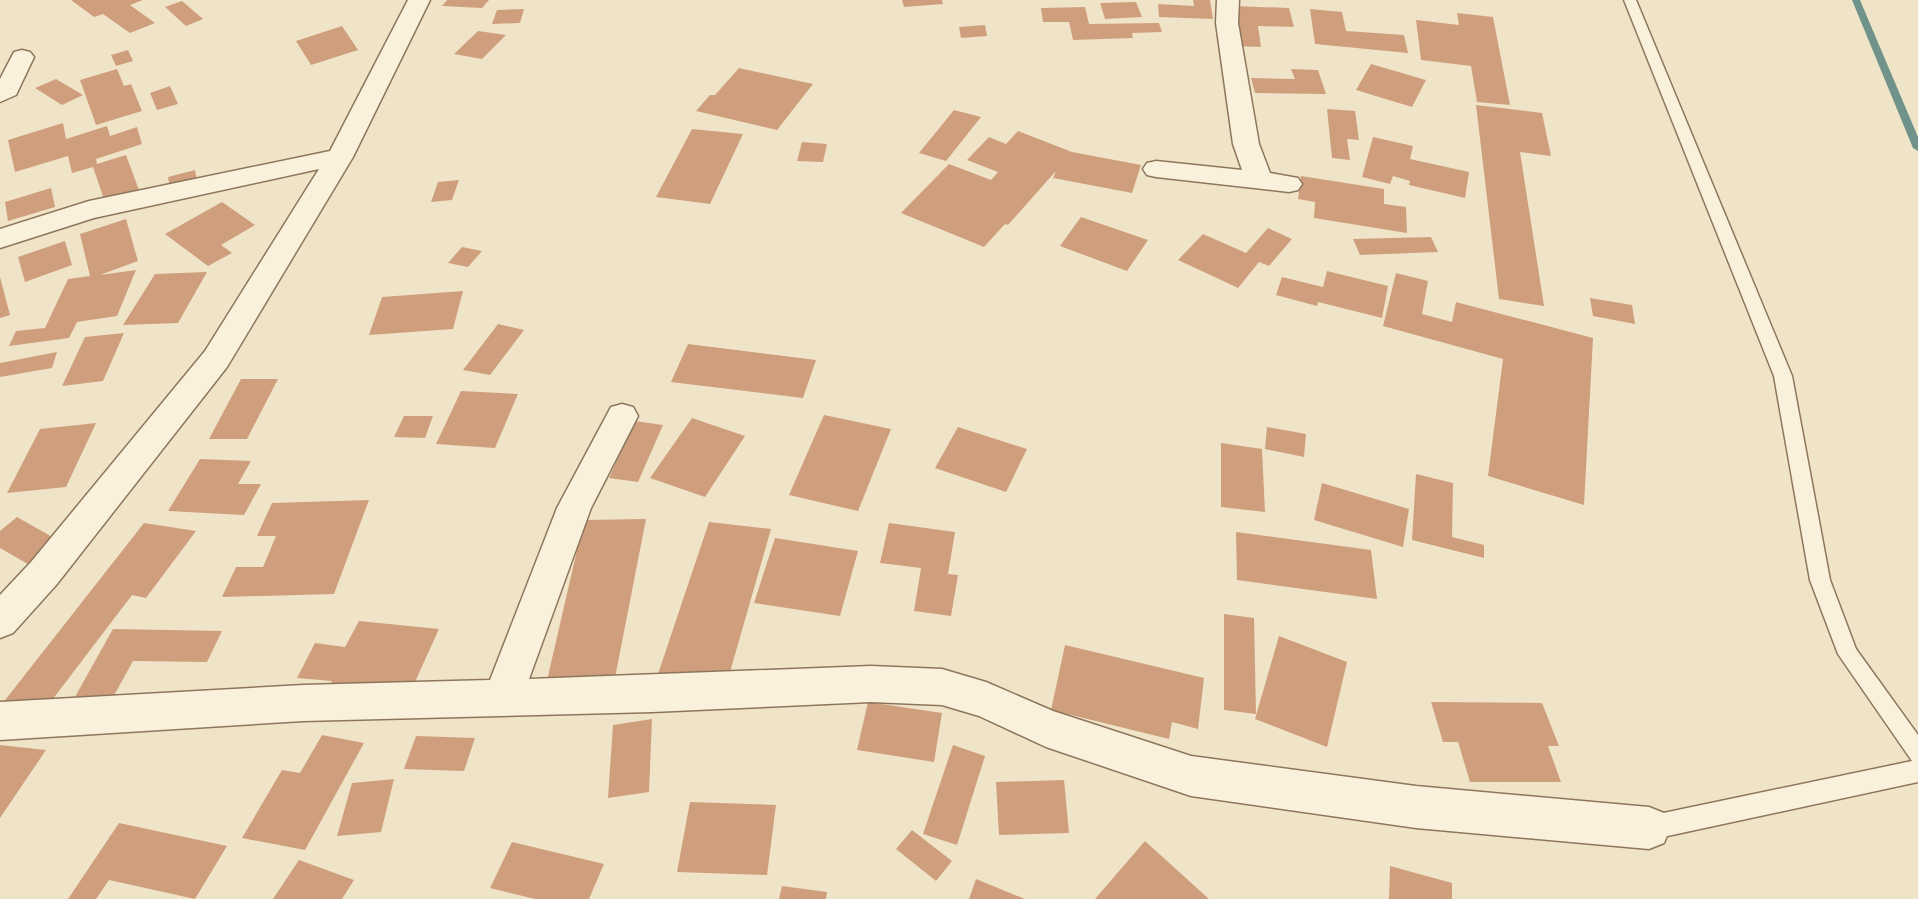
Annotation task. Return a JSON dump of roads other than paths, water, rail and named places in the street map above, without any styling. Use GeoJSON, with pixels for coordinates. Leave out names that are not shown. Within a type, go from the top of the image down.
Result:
{"type":"FeatureCollection","features":[{"type":"Feature","properties":{"kind":"street"},"geometry":{"type":"LineString","coordinates":[[0,621],[44,573],[216,359],[340,156],[419,0]]}},
{"type":"Feature","properties":{"kind":"street"},"geometry":{"type":"LineString","coordinates":[[1228,0],[1227,22],[1246,144],[1259,180]]}},
{"type":"Feature","properties":{"kind":"street"},"geometry":{"type":"LineString","coordinates":[[0,95],[7,90],[22,57]]}},
{"type":"Feature","properties":{"kind":"street"},"geometry":{"type":"LineString","coordinates":[[0,239],[89,210],[340,156]]}},
{"type":"Feature","properties":{"kind":"street"},"geometry":{"type":"LineString","coordinates":[[1156,169],[1289,184]]}},
{"type":"Feature","properties":{"kind":"street"},"geometry":{"type":"LineString","coordinates":[[502,698],[574,508],[622,416]]}},
{"type":"Feature","properties":{"kind":"street"},"geometry":{"type":"LineString","coordinates":[[0,721],[303,703],[870,684],[942,687],[986,700],[1046,728],[1191,776],[1416,807],[1649,828]]}},
{"type":"Feature","properties":{"kind":"lane"},"geometry":{"type":"LineString","coordinates":[[1630,0],[1783,376],[1820,580],[1848,654],[1918,753]]}},
{"type":"Feature","properties":{"kind":"lane"},"geometry":{"type":"LineString","coordinates":[[1649,828],[1918,771]]}},
{"type":"Feature","properties":{"kind":"waterway"},"geometry":{"type":"LineString","coordinates":[[1856,0],[1918,148]]}}]}
